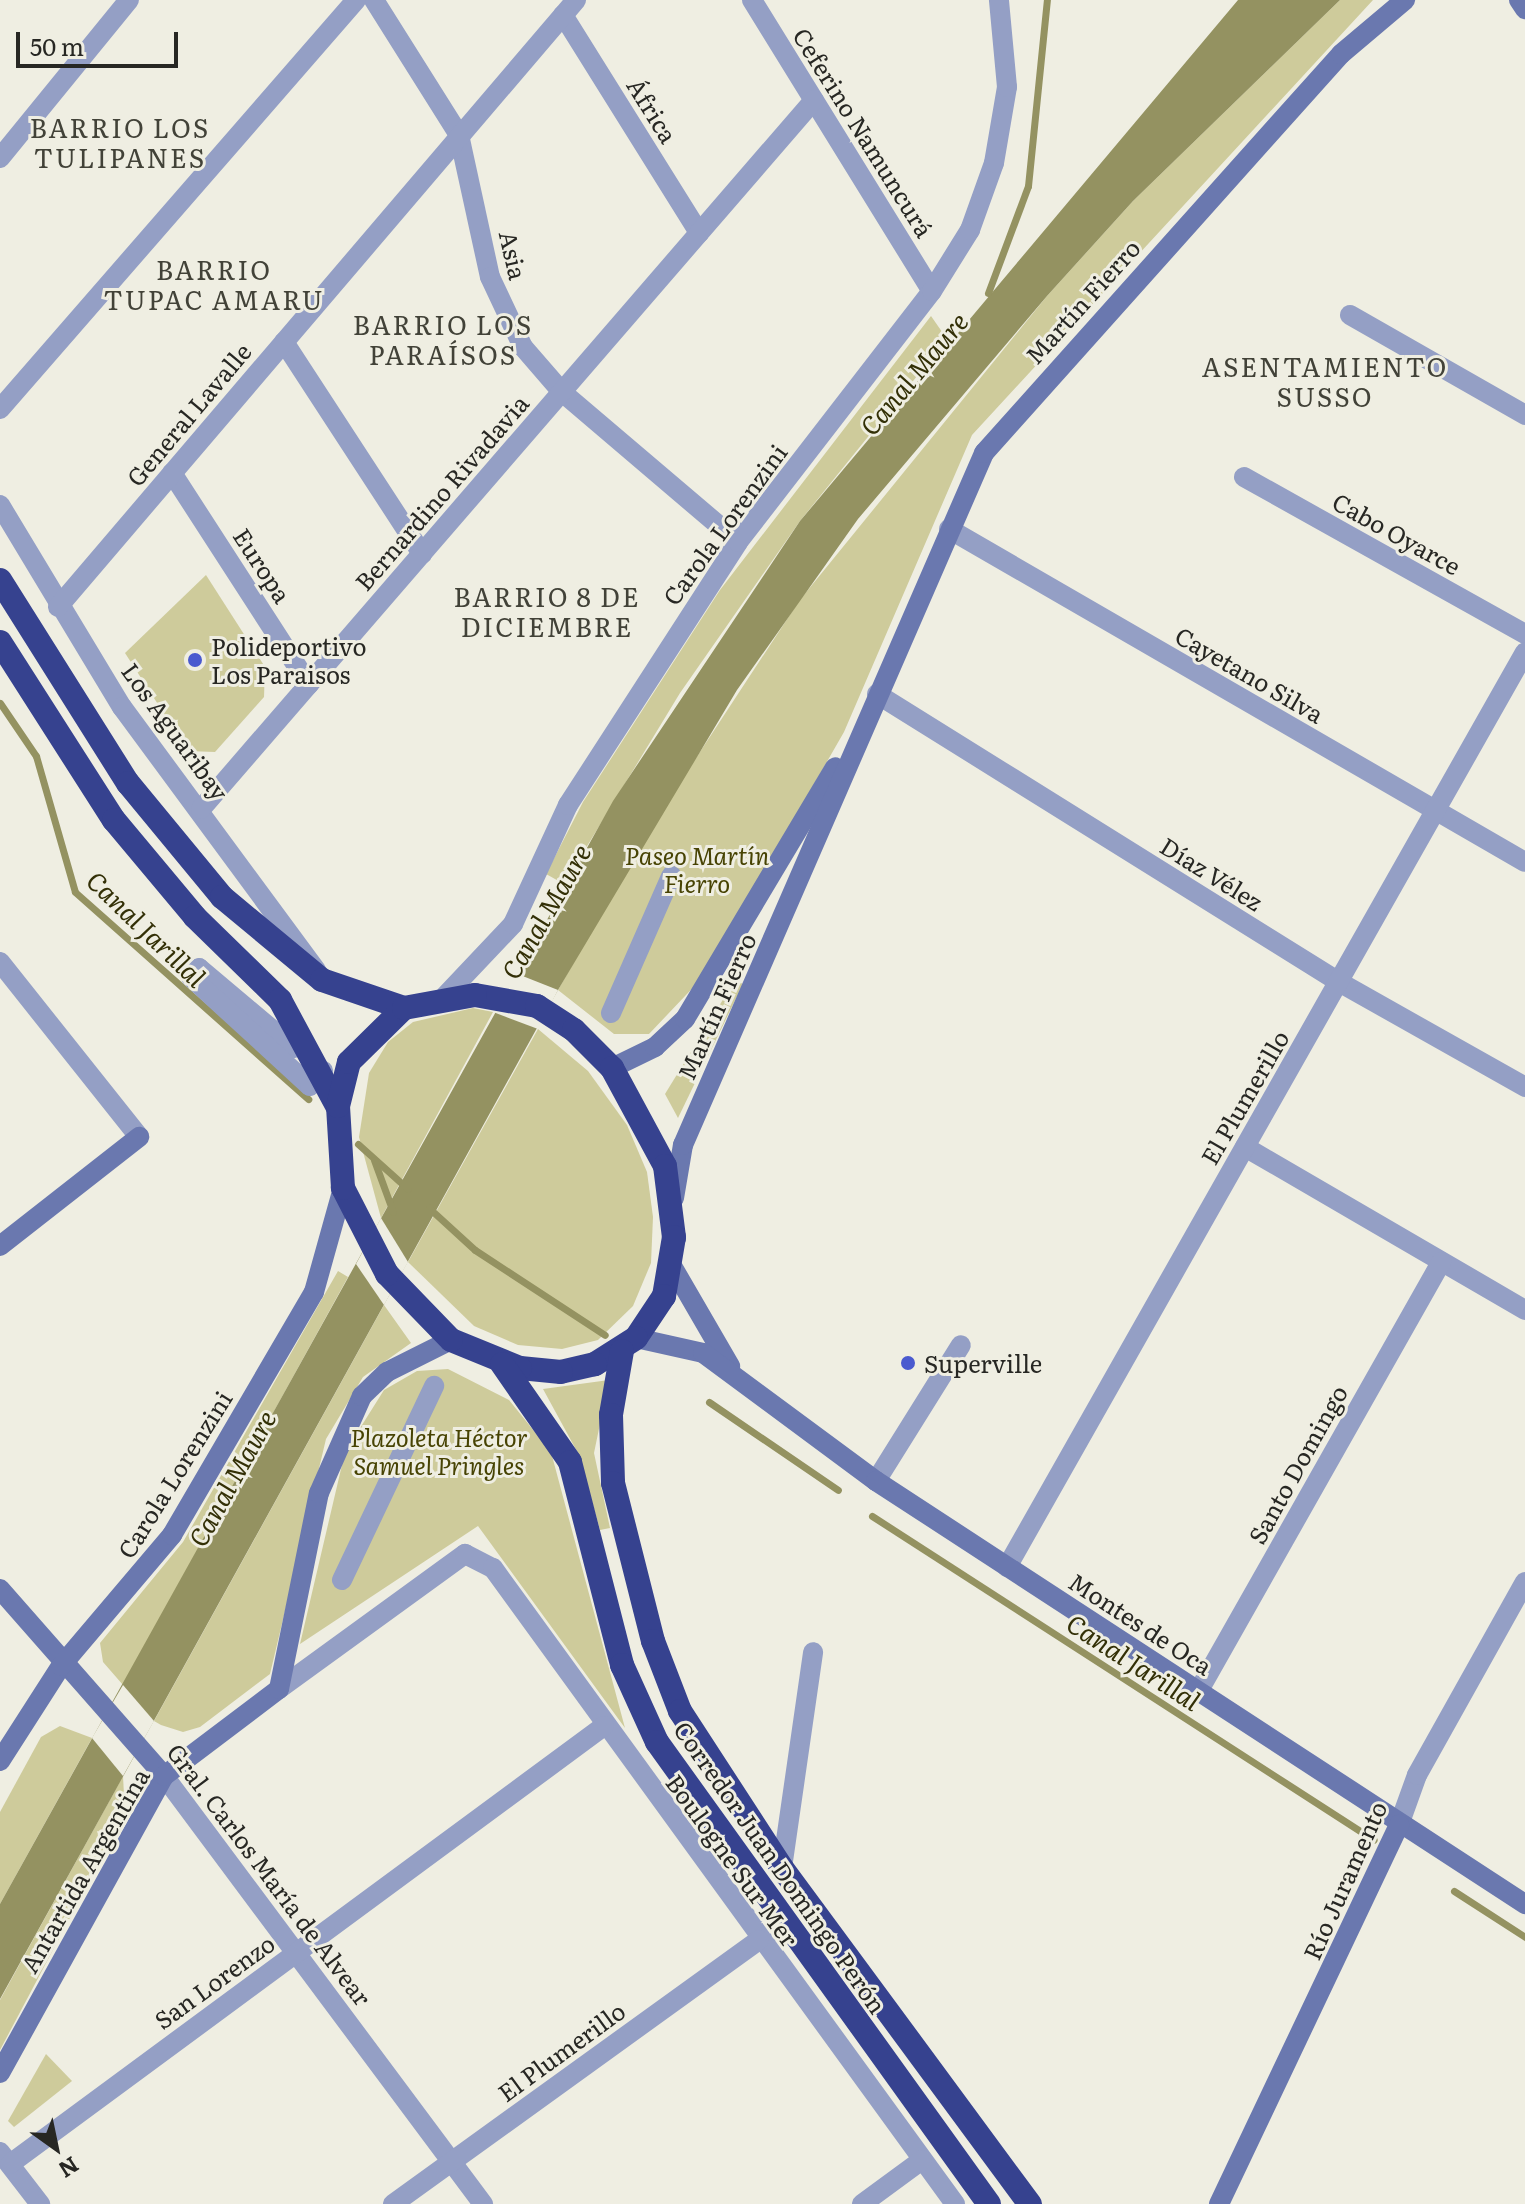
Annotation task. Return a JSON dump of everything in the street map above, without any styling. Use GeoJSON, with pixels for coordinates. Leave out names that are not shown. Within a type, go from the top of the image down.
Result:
{"type":"FeatureCollection","features":[{"type":"Feature","properties":{"kind":"highway"},"geometry":{"type":"LineString","coordinates":[[0,580],[167,835],[257,931],[322,980],[404,1008]]}},
{"type":"Feature","properties":{"kind":"highway"},"geometry":{"type":"LineString","coordinates":[[0,642],[114,820],[195,917],[280,1000],[323,1071],[338,1106]]}},
{"type":"Feature","properties":{"kind":"highway"},"geometry":{"type":"LineString","coordinates":[[445,996],[502,996],[547,1011],[612,1068],[656,1140],[672,1210],[672,1266],[664,1296],[629,1345],[561,1372],[502,1364],[451,1340],[395,1285],[368,1243],[343,1188],[338,1106],[349,1062],[404,1008],[445,996]]}},
{"type":"Feature","properties":{"kind":"highway","name":"Corredor Juan Domingo Perón"},"geometry":{"type":"LineString","coordinates":[[629,1345],[609,1452],[660,1665],[695,1738],[782,1868],[1030,2204]]}},
{"type":"Feature","properties":{"kind":"highway","name":"Corredor Juan Domingo Perón"},"geometry":{"type":"LineString","coordinates":[[502,1364],[570,1462],[622,1665],[657,1742],[989,2204]]}},
{"type":"Feature","properties":{"kind":"main road","name":"Martín Fierro"},"geometry":{"type":"LineString","coordinates":[[672,1210],[683,1145],[949,529],[1006,423],[1341,54],[1405,0]]}},
{"type":"Feature","properties":{"kind":"main road","name":"Martín Fierro"},"geometry":{"type":"LineString","coordinates":[[612,1068],[665,1038],[719,971],[877,694]]}},
{"type":"Feature","properties":{"kind":"main road"},"geometry":{"type":"LineString","coordinates":[[0,1246],[139,1137]]}},
{"type":"Feature","properties":{"kind":"main road","name":"Carola Lorenzini"},"geometry":{"type":"LineString","coordinates":[[0,1761],[61,1666],[180,1522],[314,1292],[343,1188]]}},
{"type":"Feature","properties":{"kind":"main road","name":"Montes de Oca"},"geometry":{"type":"LineString","coordinates":[[672,1266],[736,1376]]}},
{"type":"Feature","properties":{"kind":"main road"},"geometry":{"type":"LineString","coordinates":[[279,1689],[335,1446],[376,1381],[451,1340]]}},
{"type":"Feature","properties":{"kind":"main road","name":"Montes de Oca"},"geometry":{"type":"LineString","coordinates":[[629,1345],[691,1347],[736,1376],[876,1481],[1399,1825],[1525,1904]]}},
{"type":"Feature","properties":{"kind":"main road","name":"Gral. Carlos María de Alvear"},"geometry":{"type":"LineString","coordinates":[[0,1589],[61,1666],[164,1776]]}},
{"type":"Feature","properties":{"kind":"main road","name":"Antartida Argentina"},"geometry":{"type":"LineString","coordinates":[[0,2073],[164,1776],[279,1689]]}},
{"type":"Feature","properties":{"kind":"main road","name":"Río Juramento"},"geometry":{"type":"LineString","coordinates":[[1219,2204],[1399,1825]]}},
{"type":"Feature","properties":{"kind":"street"},"geometry":{"type":"LineString","coordinates":[[0,158],[129,0]]}},
{"type":"Feature","properties":{"kind":"street"},"geometry":{"type":"LineString","coordinates":[[0,409],[356,0]]}},
{"type":"Feature","properties":{"kind":"street","name":"Asia"},"geometry":{"type":"LineString","coordinates":[[374,0],[459,135],[503,316],[562,392],[738,542]]}},
{"type":"Feature","properties":{"kind":"street","name":"Ceferino Namuncurá"},"geometry":{"type":"LineString","coordinates":[[752,0],[932,291]]}},
{"type":"Feature","properties":{"kind":"street","name":"Carola Lorenzini"},"geometry":{"type":"LineString","coordinates":[[445,996],[513,924],[568,805],[738,542],[932,291],[970,230],[994,163],[1007,87],[999,0]]}},
{"type":"Feature","properties":{"kind":"street","name":"General Lavalle"},"geometry":{"type":"LineString","coordinates":[[58,607],[570,7]]}},
{"type":"Feature","properties":{"kind":"street","name":"África"},"geometry":{"type":"LineString","coordinates":[[570,7],[699,233]]}},
{"type":"Feature","properties":{"kind":"street","name":"Bernardino Rivadavia"},"geometry":{"type":"LineString","coordinates":[[201,809],[814,100]]}},
{"type":"Feature","properties":{"kind":"street"},"geometry":{"type":"LineString","coordinates":[[1350,315],[1525,415]]}},
{"type":"Feature","properties":{"kind":"street"},"geometry":{"type":"LineString","coordinates":[[284,342],[422,554]]}},
{"type":"Feature","properties":{"kind":"street","name":"Europa"},"geometry":{"type":"LineString","coordinates":[[172,473],[309,685]]}},
{"type":"Feature","properties":{"kind":"street","name":"Cabo Oyarce"},"geometry":{"type":"LineString","coordinates":[[1244,477],[1525,634]]}},
{"type":"Feature","properties":{"kind":"street","name":"Los Aguaribay"},"geometry":{"type":"LineString","coordinates":[[0,505],[58,607],[201,809],[281,915],[322,980]]}},
{"type":"Feature","properties":{"kind":"street","name":"Cayetano Silva"},"geometry":{"type":"LineString","coordinates":[[949,529],[1525,862]]}},
{"type":"Feature","properties":{"kind":"street","name":"El Plumerillo"},"geometry":{"type":"LineString","coordinates":[[1007,1567],[1525,652]]}},
{"type":"Feature","properties":{"kind":"street","name":"Díaz Vélez"},"geometry":{"type":"LineString","coordinates":[[877,694],[1339,982],[1525,1087]]}},
{"type":"Feature","properties":{"kind":"street"},"geometry":{"type":"LineString","coordinates":[[611,1013],[671,876]]}},
{"type":"Feature","properties":{"kind":"street"},"geometry":{"type":"LineString","coordinates":[[0,962],[139,1137]]}},
{"type":"Feature","properties":{"kind":"street"},"geometry":{"type":"LineString","coordinates":[[294,1048],[199,968],[191,977],[310,1086],[323,1071]]}},
{"type":"Feature","properties":{"kind":"street"},"geometry":{"type":"LineString","coordinates":[[1245,1147],[1525,1310]]}},
{"type":"Feature","properties":{"kind":"street","name":"Santo Domingo"},"geometry":{"type":"LineString","coordinates":[[1198,1692],[1441,1262]]}},
{"type":"Feature","properties":{"kind":"street"},"geometry":{"type":"LineString","coordinates":[[876,1481],[961,1345]]}},
{"type":"Feature","properties":{"kind":"street"},"geometry":{"type":"LineString","coordinates":[[342,1580],[434,1386]]}},
{"type":"Feature","properties":{"kind":"street","name":"Antartida Argentina"},"geometry":{"type":"LineString","coordinates":[[279,1689],[465,1554]]}},
{"type":"Feature","properties":{"kind":"street","name":"Boulogne Sur Mer"},"geometry":{"type":"LineString","coordinates":[[465,1554],[493,1568],[759,1940],[955,2204]]}},
{"type":"Feature","properties":{"kind":"street","name":"Río Juramento"},"geometry":{"type":"LineString","coordinates":[[1399,1825],[1417,1775],[1525,1582]]}},
{"type":"Feature","properties":{"kind":"street"},"geometry":{"type":"LineString","coordinates":[[782,1868],[813,1652]]}},
{"type":"Feature","properties":{"kind":"street","name":"San Lorenzo"},"geometry":{"type":"LineString","coordinates":[[5,2158],[297,1952],[604,1726]]}},
{"type":"Feature","properties":{"kind":"street","name":"Gral. Carlos María de Alvear"},"geometry":{"type":"LineString","coordinates":[[164,1776],[483,2204]]}},
{"type":"Feature","properties":{"kind":"street","name":"El Plumerillo"},"geometry":{"type":"LineString","coordinates":[[393,2204],[759,1940]]}},
{"type":"Feature","properties":{"kind":"street"},"geometry":{"type":"LineString","coordinates":[[5,2158],[40,2204]]}},
{"type":"Feature","properties":{"kind":"street"},"geometry":{"type":"LineString","coordinates":[[862,2204],[922,2160]]}},
{"type":"Feature","properties":{"kind":"green space","name":"Paseo Martín Fierro"},"geometry":{"type":"Polygon","coordinates":[[[1340,0],[1373,0],[972,435],[844,732],[704,976],[649,1034],[614,1034],[558,990],[652,825],[799,601],[1047,296],[1133,201],[1340,0]]]}},
{"type":"Feature","properties":{"kind":"green space"},"geometry":{"type":"Polygon","coordinates":[[[931,316],[947,339],[800,521],[680,693],[564,884],[546,874],[583,802],[720,590],[931,316]]]}},
{"type":"Feature","properties":{"kind":"green space","name":"Polideportivo Los Paraisos"},"geometry":{"type":"Polygon","coordinates":[[[206,575],[265,667],[264,697],[215,752],[188,751],[125,653],[206,575]]]}},
{"type":"Feature","properties":{"kind":"green space"},"geometry":{"type":"Polygon","coordinates":[[[735,980],[743,984],[678,1118],[665,1094],[735,980]]]}},
{"type":"Feature","properties":{"kind":"green space"},"geometry":{"type":"Polygon","coordinates":[[[473,1008],[493,1012],[381,1218],[359,1137],[369,1073],[388,1042],[413,1022],[473,1008]]]}},
{"type":"Feature","properties":{"kind":"green space"},"geometry":{"type":"Polygon","coordinates":[[[538,1029],[588,1071],[627,1125],[647,1172],[653,1217],[651,1263],[633,1306],[598,1340],[562,1349],[518,1345],[474,1326],[408,1262],[538,1029]]]}},
{"type":"Feature","properties":{"kind":"green space"},"geometry":{"type":"Polygon","coordinates":[[[338,1271],[348,1277],[123,1685],[103,1662],[100,1643],[183,1542],[338,1271]]]}},
{"type":"Feature","properties":{"kind":"green space"},"geometry":{"type":"Polygon","coordinates":[[[384,1305],[411,1343],[363,1377],[326,1439],[270,1674],[200,1727],[183,1732],[161,1725],[154,1721],[384,1305]]]}},
{"type":"Feature","properties":{"kind":"green space","name":"Plazoleta Héctor Samuel Pringles"},"geometry":{"type":"Polygon","coordinates":[[[448,1369],[509,1400],[551,1452],[625,1728],[478,1526],[300,1644],[345,1452],[384,1390],[417,1371],[448,1369]]]}},
{"type":"Feature","properties":{"kind":"green space"},"geometry":{"type":"Polygon","coordinates":[[[609,1380],[594,1453],[610,1528],[600,1530],[579,1455],[543,1389],[609,1380]]]}},
{"type":"Feature","properties":{"kind":"green space"},"geometry":{"type":"Polygon","coordinates":[[[60,1726],[92,1738],[0,1904],[0,1812],[41,1737],[60,1726]]]}},
{"type":"Feature","properties":{"kind":"green space"},"geometry":{"type":"Polygon","coordinates":[[[123,1776],[125,1814],[0,2050],[0,2000],[123,1776]]]}},
{"type":"Feature","properties":{"kind":"green space"},"geometry":{"type":"Polygon","coordinates":[[[46,2054],[72,2081],[14,2127],[8,2121],[46,2054]]]}},
{"type":"Feature","properties":{"kind":"shaded area"},"geometry":{"type":"Polygon","coordinates":[[[1238,0],[1340,0],[1133,201],[1047,296],[858,519],[737,690],[558,990],[0,1999],[0,1904],[613,801],[800,521],[1238,0]]]}},
{"type":"Feature","properties":{"kind":"pier"},"geometry":{"type":"Polygon","coordinates":[[[515,973],[558,990],[538,1029],[493,1012],[515,973]]]}},
{"type":"Feature","properties":{"kind":"pier"},"geometry":{"type":"Polygon","coordinates":[[[381,1218],[408,1262],[384,1305],[356,1264],[381,1218]]]}},
{"type":"Feature","properties":{"kind":"pier"},"geometry":{"type":"Polygon","coordinates":[[[123,1685],[154,1721],[123,1776],[92,1738],[123,1685]]]}},
{"type":"Feature","properties":{"kind":"waterway"},"geometry":{"type":"LineString","coordinates":[[988,293],[1028,186],[1047,0]]}},
{"type":"Feature","properties":{"kind":"waterway","name":"Canal Jarillal"},"geometry":{"type":"LineString","coordinates":[[0,703],[36,756],[75,892],[308,1099]]}},
{"type":"Feature","properties":{"kind":"waterway"},"geometry":{"type":"LineString","coordinates":[[358,1144],[408,1189]]}},
{"type":"Feature","properties":{"kind":"waterway"},"geometry":{"type":"LineString","coordinates":[[374,1160],[393,1212]]}},
{"type":"Feature","properties":{"kind":"waterway","name":"Canal Jarillal"},"geometry":{"type":"LineString","coordinates":[[429,1208],[475,1250],[605,1335]]}},
{"type":"Feature","properties":{"kind":"waterway"},"geometry":{"type":"LineString","coordinates":[[709,1402],[838,1490]]}},
{"type":"Feature","properties":{"kind":"waterway","name":"Canal Jarillal"},"geometry":{"type":"LineString","coordinates":[[872,1516],[1374,1840]]}},
{"type":"Feature","properties":{"kind":"waterway","name":"Canal Jarillal"},"geometry":{"type":"LineString","coordinates":[[1454,1891],[1525,1937]]}},
{"type":"Feature","properties":{"kind":"place","name":"Polideportivo Los Paraisos"},"geometry":{"type":"Point","coordinates":[195,660]}},
{"type":"Feature","properties":{"kind":"place","name":"Superville"},"geometry":{"type":"Point","coordinates":[908,1363]}},
{"type":"Feature","properties":{"kind":"district","name":"BARRIO LOS TULIPANES"},"geometry":{"type":"Point","coordinates":[120,142]}},
{"type":"Feature","properties":{"kind":"district","name":"BARRIO TUPAC AMARU"},"geometry":{"type":"Point","coordinates":[214,284]}},
{"type":"Feature","properties":{"kind":"district","name":"BARRIO LOS PARAÍSOS"},"geometry":{"type":"Point","coordinates":[443,339]}},
{"type":"Feature","properties":{"kind":"district","name":"ASENTAMIENTO SUSSO"},"geometry":{"type":"Point","coordinates":[1325,381]}},
{"type":"Feature","properties":{"kind":"district","name":"BARRIO 8 DE DICIEMBRE"},"geometry":{"type":"Point","coordinates":[547,611]}},
{"type":"Feature","properties":{"kind":"water label","name":"Canal Maure"},"geometry":{"type":"Point","coordinates":[913,373]}},
{"type":"Feature","properties":{"kind":"water label","name":"Canal Maure"},"geometry":{"type":"Point","coordinates":[545,911]}},
{"type":"Feature","properties":{"kind":"water label","name":"Canal Maure"},"geometry":{"type":"Point","coordinates":[231,1478]}}]}
